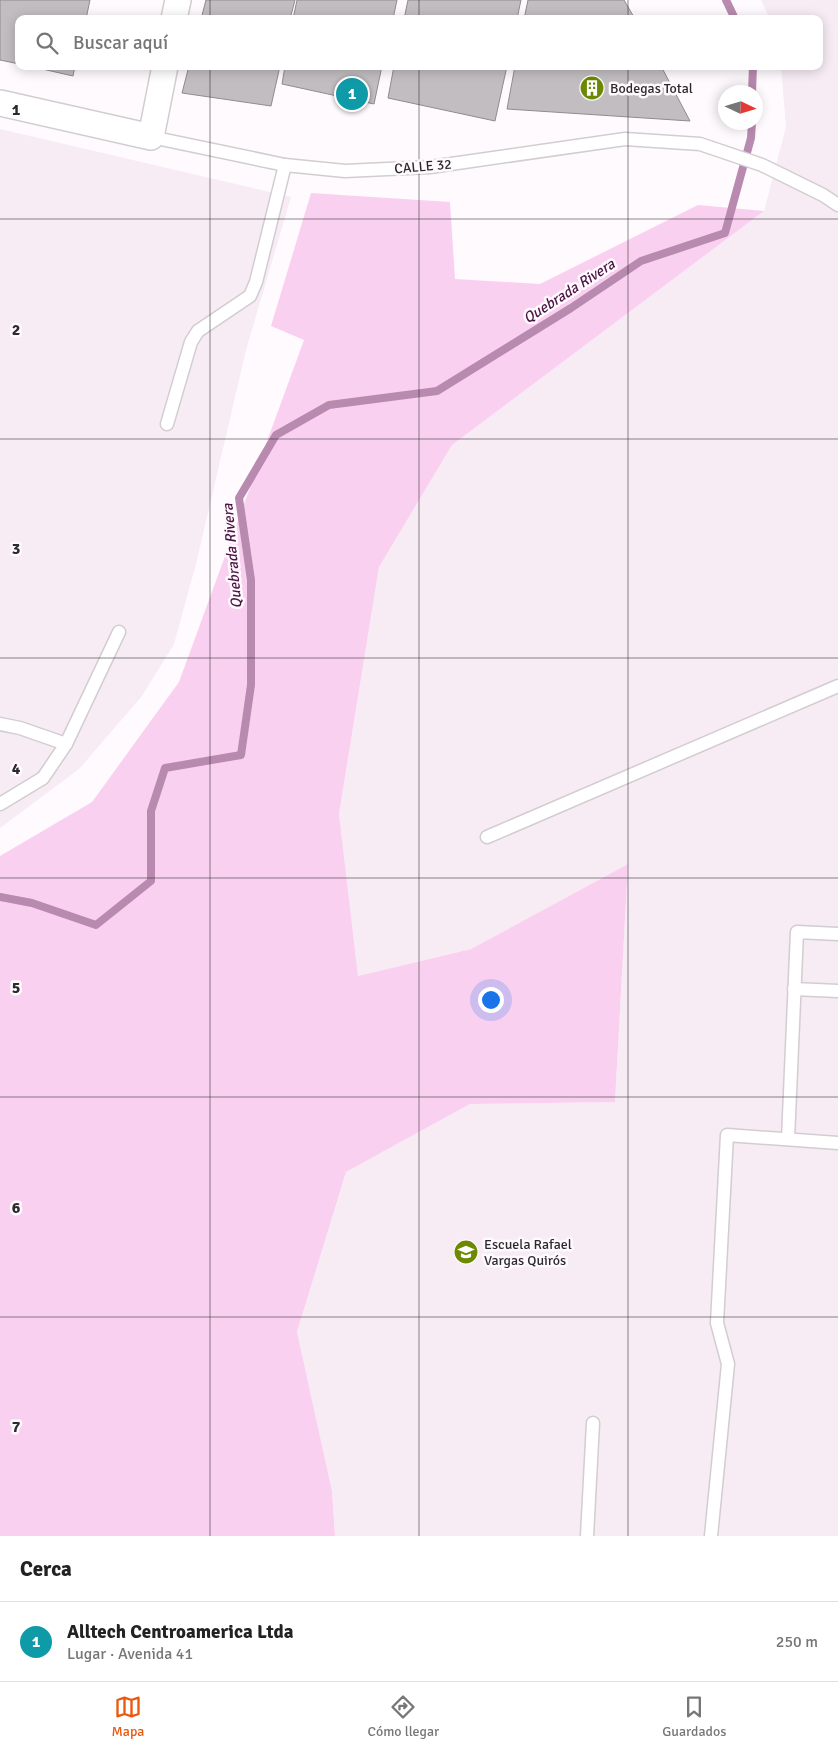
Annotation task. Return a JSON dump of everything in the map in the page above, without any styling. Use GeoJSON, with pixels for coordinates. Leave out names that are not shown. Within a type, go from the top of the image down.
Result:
{"type":"FeatureCollection","features":[{"type":"Feature","properties":{"kind":"street"},"geometry":{"type":"LineString","coordinates":[[175,15],[178,0]]}},
{"type":"Feature","properties":{"kind":"street"},"geometry":{"type":"LineString","coordinates":[[151,137],[164,70]]}},
{"type":"Feature","properties":{"kind":"street","name":"CALLE 32"},"geometry":{"type":"LineString","coordinates":[[0,103],[151,137]]}},
{"type":"Feature","properties":{"kind":"lane","name":"CALLE 32"},"geometry":{"type":"LineString","coordinates":[[151,137],[285,165],[345,171],[430,167],[626,140],[700,144],[762,165],[823,195],[838,205]]}},
{"type":"Feature","properties":{"kind":"lane"},"geometry":{"type":"LineString","coordinates":[[167,424],[191,342],[198,331],[250,296],[256,282],[285,165]]}},
{"type":"Feature","properties":{"kind":"lane"},"geometry":{"type":"LineString","coordinates":[[0,804],[43,778],[66,744],[118,632]]}},
{"type":"Feature","properties":{"kind":"lane"},"geometry":{"type":"LineString","coordinates":[[487,837],[838,686]]}},
{"type":"Feature","properties":{"kind":"lane"},"geometry":{"type":"LineString","coordinates":[[0,724],[20,728],[66,744]]}},
{"type":"Feature","properties":{"kind":"lane"},"geometry":{"type":"LineString","coordinates":[[788,1139],[797,932],[838,934]]}},
{"type":"Feature","properties":{"kind":"lane"},"geometry":{"type":"LineString","coordinates":[[794,989],[838,991]]}},
{"type":"Feature","properties":{"kind":"lane"},"geometry":{"type":"LineString","coordinates":[[711,1536],[728,1364],[717,1323],[727,1136],[838,1143]]}},
{"type":"Feature","properties":{"kind":"lane"},"geometry":{"type":"LineString","coordinates":[[587,1536],[593,1424]]}},
{"type":"Feature","properties":{"kind":"shaded area"},"geometry":{"type":"Polygon","coordinates":[[[761,0],[838,0],[838,1536],[335,1536],[332,1491],[297,1332],[346,1172],[470,1104],[615,1102],[628,864],[471,949],[358,976],[339,814],[379,567],[452,445],[764,211],[786,127],[781,70],[823,70],[823,15],[768,15],[761,0]]]}},
{"type":"Feature","properties":{"kind":"shaded area"},"geometry":{"type":"Polygon","coordinates":[[[0,129],[291,197],[246,350],[196,564],[174,644],[142,696],[79,769],[0,828],[0,129]]]}},
{"type":"Feature","properties":{"kind":"shaded area"},"geometry":{"type":"Polygon","coordinates":[[[311,193],[450,202],[455,279],[540,284],[698,205],[764,211],[452,445],[379,567],[339,814],[358,976],[471,949],[628,864],[615,1102],[470,1104],[346,1172],[297,1332],[332,1491],[335,1536],[0,1536],[0,856],[92,802],[179,682],[304,340],[271,326],[311,193]]]}},
{"type":"Feature","properties":{"kind":"building"},"geometry":{"type":"Polygon","coordinates":[[[0,0],[90,0],[87,15],[15,15],[15,63],[0,60],[0,0]]]}},
{"type":"Feature","properties":{"kind":"building"},"geometry":{"type":"Polygon","coordinates":[[[206,0],[295,0],[291,15],[202,15],[206,0]]]}},
{"type":"Feature","properties":{"kind":"building"},"geometry":{"type":"Polygon","coordinates":[[[297,0],[397,0],[394,15],[294,15],[297,0]]]}},
{"type":"Feature","properties":{"kind":"building"},"geometry":{"type":"Polygon","coordinates":[[[408,0],[521,0],[518,15],[405,15],[408,0]]]}},
{"type":"Feature","properties":{"kind":"building"},"geometry":{"type":"Polygon","coordinates":[[[528,0],[624,0],[633,15],[525,15],[528,0]]]}},
{"type":"Feature","properties":{"kind":"building"},"geometry":{"type":"Polygon","coordinates":[[[47,70],[74,70],[73,76],[47,70]]]}},
{"type":"Feature","properties":{"kind":"building"},"geometry":{"type":"Polygon","coordinates":[[[188,70],[279,70],[271,106],[182,93],[188,70]]]}},
{"type":"Feature","properties":{"kind":"building"},"geometry":{"type":"Polygon","coordinates":[[[284,70],[381,70],[374,104],[282,84],[284,70]]]}},
{"type":"Feature","properties":{"kind":"building"},"geometry":{"type":"Polygon","coordinates":[[[393,70],[506,70],[495,121],[388,98],[393,70]]]}},
{"type":"Feature","properties":{"kind":"building","name":"Bodegas Total"},"geometry":{"type":"Polygon","coordinates":[[[514,70],[663,70],[690,121],[507,109],[514,70]]]}},
{"type":"Feature","properties":{"kind":"waterway","name":"Quebrada Rivera"},"geometry":{"type":"LineString","coordinates":[[726,0],[733,15]]}},
{"type":"Feature","properties":{"kind":"waterway","name":"Quebrada Rivera"},"geometry":{"type":"LineString","coordinates":[[752,85],[753,70]]}},
{"type":"Feature","properties":{"kind":"waterway","name":"Quebrada Rivera"},"geometry":{"type":"LineString","coordinates":[[0,897],[32,903],[96,925],[151,881],[151,811],[165,768],[241,755],[251,685],[251,580],[239,498],[276,435],[329,405],[437,391],[571,308],[641,261],[725,233],[751,138],[752,130]]}},
{"type":"Feature","properties":{"kind":"place","name":"Bodegas Total"},"geometry":{"type":"Point","coordinates":[592,88]}},
{"type":"Feature","properties":{"kind":"place","name":"Alltech Centroamerica Ltda"},"geometry":{"type":"Point","coordinates":[352,94]}},
{"type":"Feature","properties":{"kind":"place","name":"Escuela Rafael Vargas Quirós"},"geometry":{"type":"Point","coordinates":[466,1252]}}]}
